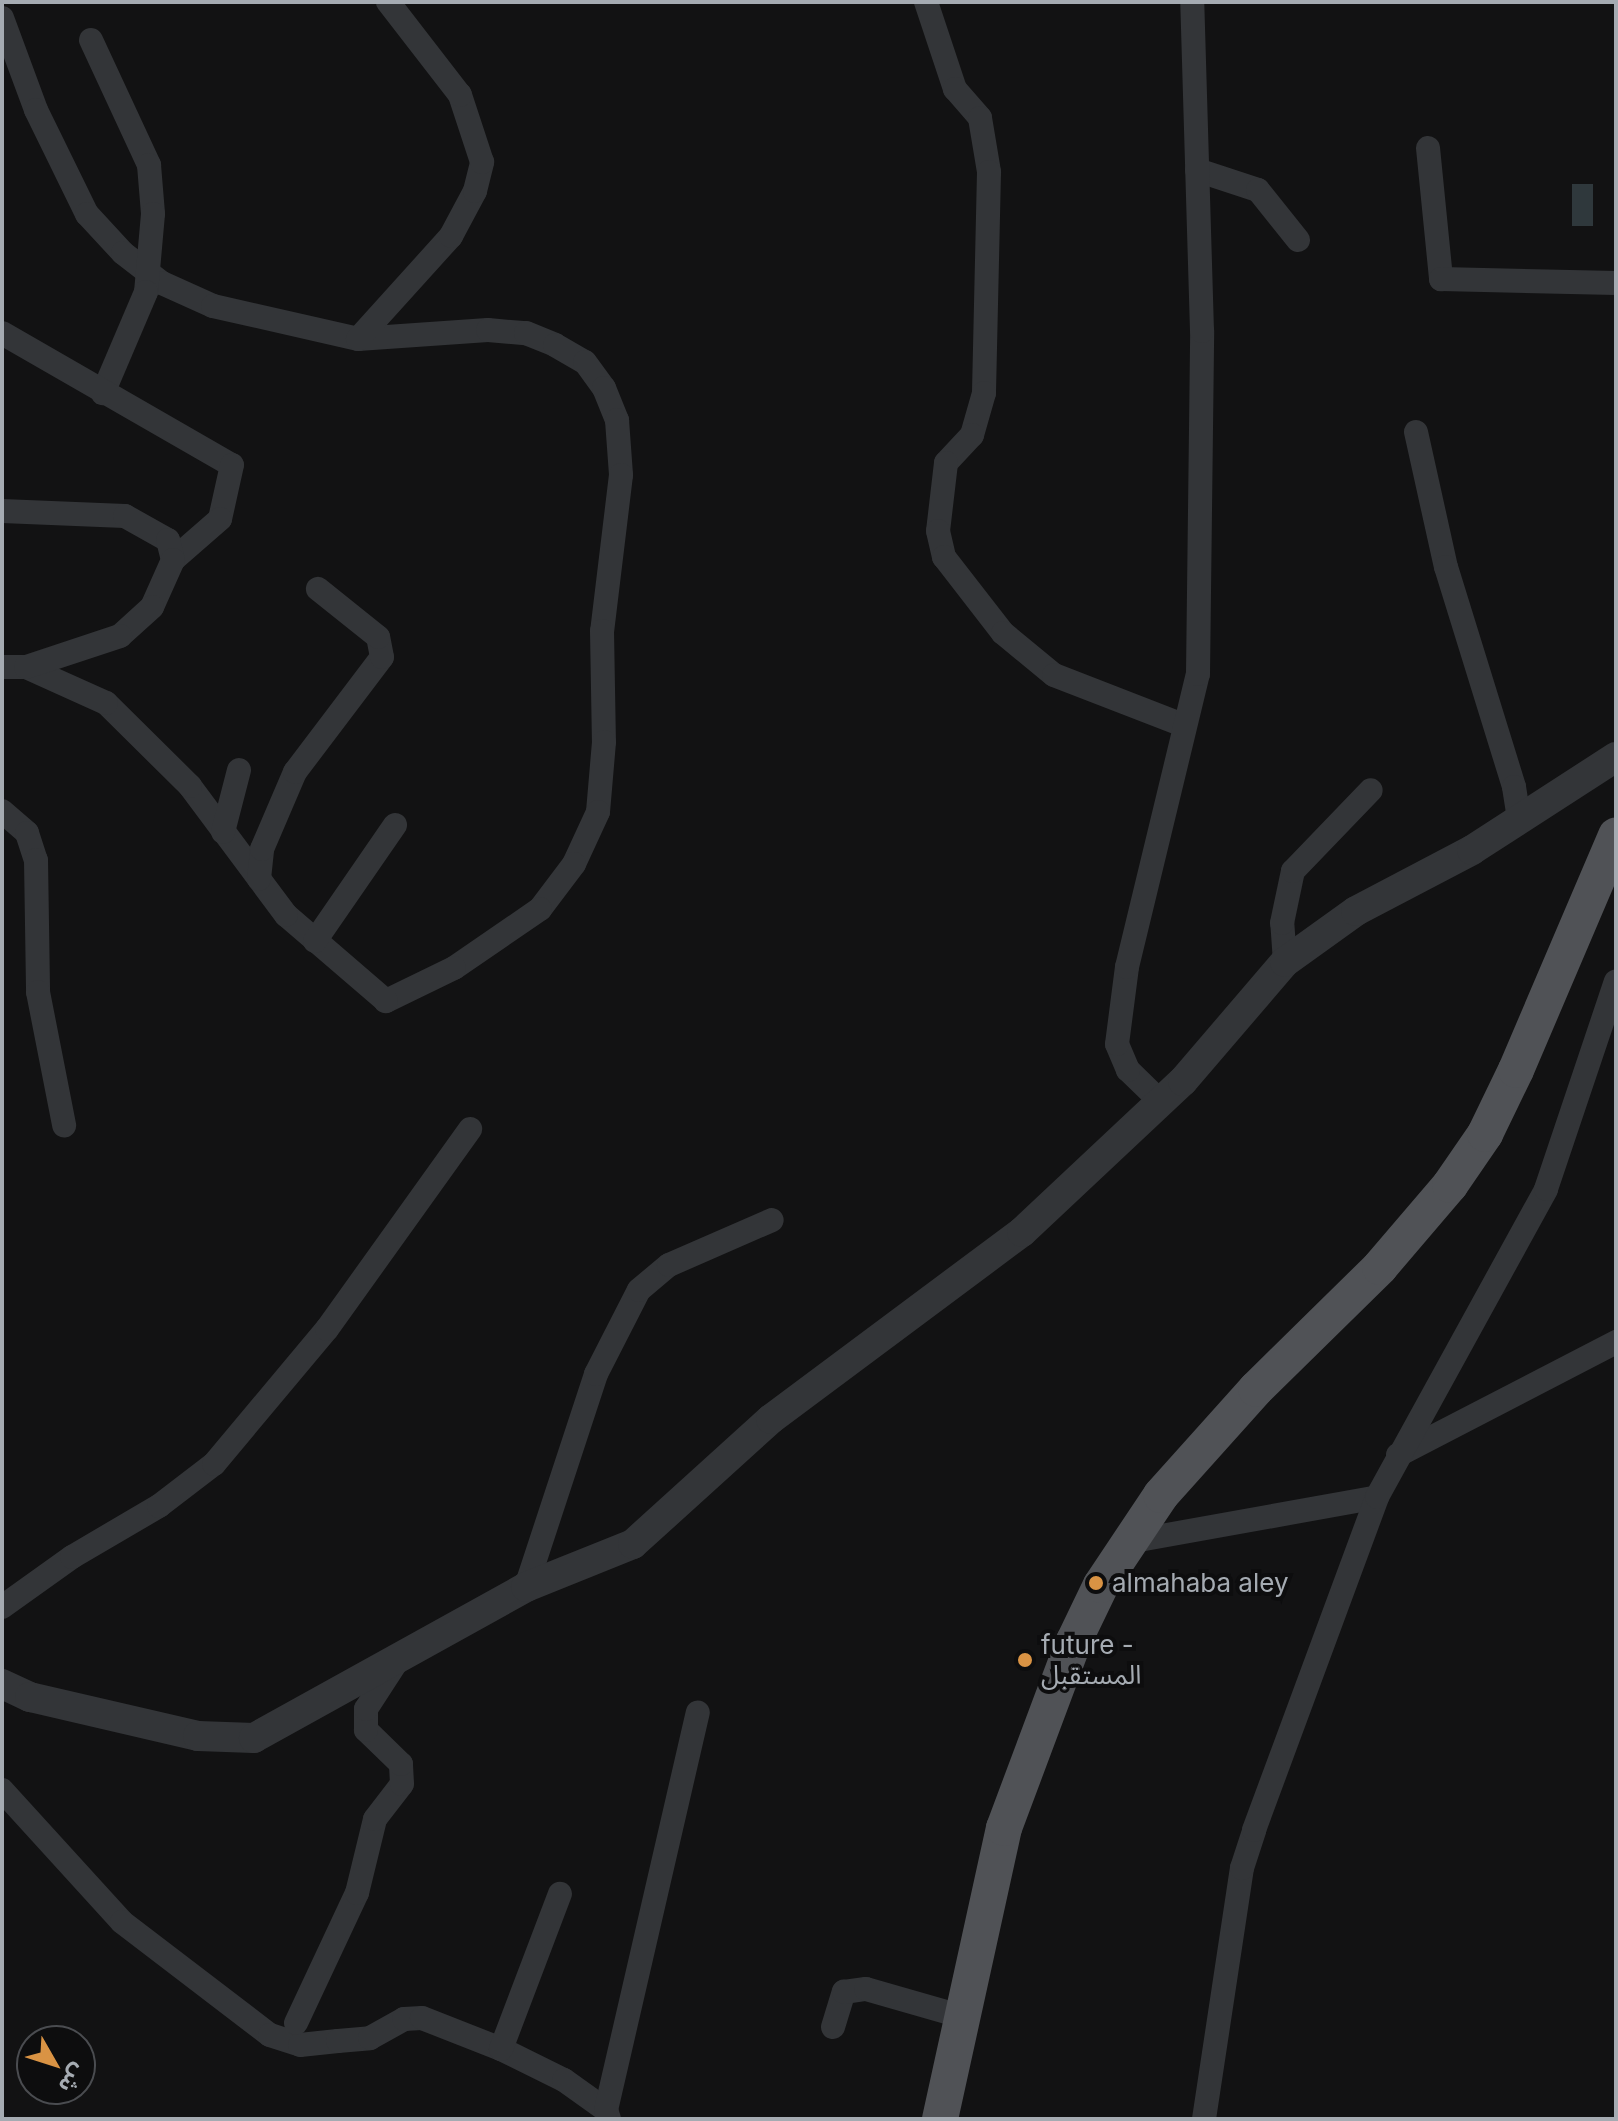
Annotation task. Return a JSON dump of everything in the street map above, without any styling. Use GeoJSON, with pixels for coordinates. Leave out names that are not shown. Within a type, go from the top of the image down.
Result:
{"type":"FeatureCollection","features":[{"type":"Feature","properties":{"kind":"main road"},"geometry":{"type":"LineString","coordinates":[[940,2119],[960,2016],[1004,1828],[1074,1641],[1128,1542],[1161,1495],[1256,1389],[1380,1267],[1459,1172],[1485,1134],[1516,1070],[1616,835]]}},
{"type":"Feature","properties":{"kind":"street"},"geometry":{"type":"LineString","coordinates":[[358,339],[451,236],[475,191],[482,162],[460,95],[388,2]]}},
{"type":"Feature","properties":{"kind":"street"},"geometry":{"type":"LineString","coordinates":[[926,2],[955,89],[980,118],[989,172],[984,393],[972,435],[946,463],[938,531],[944,557],[1003,633],[1054,675],[1183,725]]}},
{"type":"Feature","properties":{"kind":"street"},"geometry":{"type":"LineString","coordinates":[[1161,1102],[1128,1070],[1117,1044],[1127,967],[1183,725],[1198,674],[1202,331],[1192,2]]}},
{"type":"Feature","properties":{"kind":"street"},"geometry":{"type":"LineString","coordinates":[[2,18],[36,110],[87,214],[149,273],[213,306],[358,339],[488,330],[526,333],[585,362],[604,388],[617,420],[621,475],[602,631],[604,742],[598,812],[574,864],[540,909],[498,939],[386,1001],[286,915],[190,786],[106,703],[14,667]]}},
{"type":"Feature","properties":{"kind":"street"},"geometry":{"type":"LineString","coordinates":[[91,40],[149,165],[153,214],[149,273],[103,393]]}},
{"type":"Feature","properties":{"kind":"street"},"geometry":{"type":"LineString","coordinates":[[1428,148],[1441,279],[1615,277]]}},
{"type":"Feature","properties":{"kind":"street"},"geometry":{"type":"LineString","coordinates":[[1197,170],[1258,190],[1298,240]]}},
{"type":"Feature","properties":{"kind":"street"},"geometry":{"type":"LineString","coordinates":[[2,333],[232,465],[220,519],[173,560],[152,607],[120,636],[14,667]]}},
{"type":"Feature","properties":{"kind":"street"},"geometry":{"type":"LineString","coordinates":[[1416,432],[1446,567],[1514,787],[1519,820]]}},
{"type":"Feature","properties":{"kind":"street"},"geometry":{"type":"LineString","coordinates":[[2,511],[125,516],[168,540],[173,560]]}},
{"type":"Feature","properties":{"kind":"street"},"geometry":{"type":"LineString","coordinates":[[259,879],[262,849],[295,772],[382,657],[378,637],[318,589]]}},
{"type":"Feature","properties":{"kind":"street"},"geometry":{"type":"LineString","coordinates":[[2,1684],[30,1697],[198,1736],[242,1740],[273,1732],[526,1587],[633,1544],[771,1419],[1022,1232],[1161,1102],[1285,962],[1356,911],[1519,820],[1616,757]]}},
{"type":"Feature","properties":{"kind":"street"},"geometry":{"type":"LineString","coordinates":[[223,832],[239,770]]}},
{"type":"Feature","properties":{"kind":"street"},"geometry":{"type":"LineString","coordinates":[[1285,962],[1282,923],[1293,871],[1371,790]]}},
{"type":"Feature","properties":{"kind":"street"},"geometry":{"type":"LineString","coordinates":[[2,811],[27,833],[36,860],[38,992],[64,1125]]}},
{"type":"Feature","properties":{"kind":"street"},"geometry":{"type":"LineString","coordinates":[[315,941],[395,825]]}},
{"type":"Feature","properties":{"kind":"street"},"geometry":{"type":"LineString","coordinates":[[1204,2119],[1242,1868],[1377,1497],[1546,1189],[1616,981]]}},
{"type":"Feature","properties":{"kind":"street"},"geometry":{"type":"LineString","coordinates":[[2,1607],[72,1557],[159,1506],[214,1464],[327,1329],[470,1129]]}},
{"type":"Feature","properties":{"kind":"street"},"geometry":{"type":"LineString","coordinates":[[526,1587],[596,1374],[639,1290],[669,1265],[772,1220]]}},
{"type":"Feature","properties":{"kind":"street"},"geometry":{"type":"LineString","coordinates":[[1398,1455],[1616,1342]]}},
{"type":"Feature","properties":{"kind":"street"},"geometry":{"type":"LineString","coordinates":[[1128,1542],[1377,1497]]}},
{"type":"Feature","properties":{"kind":"street"},"geometry":{"type":"LineString","coordinates":[[296,2023],[357,1893],[375,1819],[402,1784],[401,1764],[366,1730],[366,1709],[397,1661]]}},
{"type":"Feature","properties":{"kind":"street"},"geometry":{"type":"LineString","coordinates":[[2,1790],[122,1922],[270,2035],[300,2045],[370,2038],[404,2019],[422,2018],[501,2049],[564,2080],[607,2114],[698,1712]]}},
{"type":"Feature","properties":{"kind":"street"},"geometry":{"type":"LineString","coordinates":[[501,2049],[560,1894]]}},
{"type":"Feature","properties":{"kind":"street"},"geometry":{"type":"LineString","coordinates":[[833,2027],[844,1992],[866,1989],[960,2016]]}},
{"type":"Feature","properties":{"kind":"shaded area"},"geometry":{"type":"Polygon","coordinates":[[[1572,184],[1593,184],[1593,226],[1572,226],[1572,184]]]}},
{"type":"Feature","properties":{"kind":"place","name":"almahaba aley"},"geometry":{"type":"Point","coordinates":[1096,1583]}},
{"type":"Feature","properties":{"kind":"place","name":"future - المستقبل"},"geometry":{"type":"Point","coordinates":[1025,1660]}}]}
